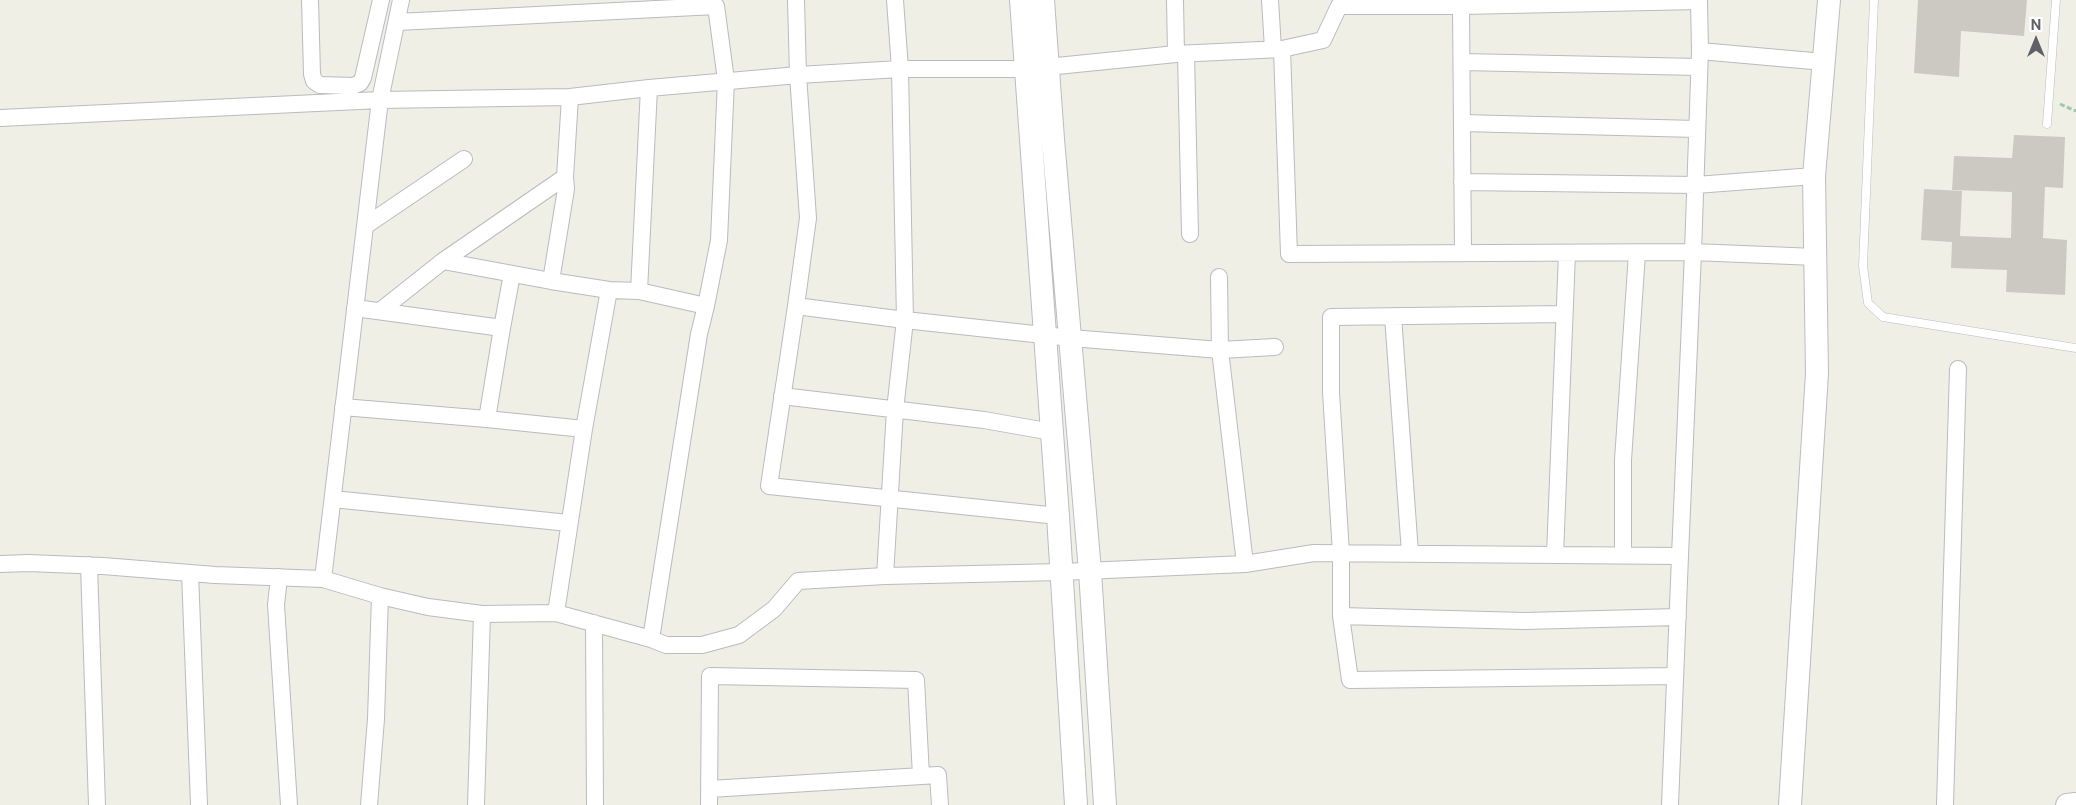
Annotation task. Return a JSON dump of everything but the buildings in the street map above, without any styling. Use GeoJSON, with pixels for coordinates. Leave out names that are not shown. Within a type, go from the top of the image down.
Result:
{"type":"FeatureCollection","features":[{"type":"Feature","properties":{"kind":"street"},"geometry":{"type":"LineString","coordinates":[[310,0],[312,74],[314,81],[320,85],[353,86],[360,83],[363,78],[381,0]]}},
{"type":"Feature","properties":{"kind":"street"},"geometry":{"type":"LineString","coordinates":[[323,579],[380,100],[402,0]]}},
{"type":"Feature","properties":{"kind":"street"},"geometry":{"type":"LineString","coordinates":[[796,0],[798,75],[808,218],[769,486],[1058,516]]}},
{"type":"Feature","properties":{"kind":"street"},"geometry":{"type":"LineString","coordinates":[[885,576],[895,410],[905,320],[900,70],[895,0]]}},
{"type":"Feature","properties":{"kind":"street"},"geometry":{"type":"LineString","coordinates":[[1021,0],[1037,68],[1071,338],[1090,571],[1105,805]]}},
{"type":"Feature","properties":{"kind":"street"},"geometry":{"type":"LineString","coordinates":[[1043,0],[1037,68],[1045,335],[1076,805]]}},
{"type":"Feature","properties":{"kind":"street"},"geometry":{"type":"LineString","coordinates":[[1175,0],[1181,54],[1190,234]]}},
{"type":"Feature","properties":{"kind":"street"},"geometry":{"type":"LineString","coordinates":[[1270,0],[1277,49],[1290,254],[1694,252],[1816,257]]}},
{"type":"Feature","properties":{"kind":"street"},"geometry":{"type":"LineString","coordinates":[[1790,805],[1817,373],[1814,176],[1829,0]]}},
{"type":"Feature","properties":{"kind":"street"},"geometry":{"type":"LineString","coordinates":[[0,118],[380,100],[570,97],[726,80],[798,75],[900,70],[1037,68],[1181,54],[1277,49],[1322,40],[1339,6],[1699,2],[1694,252],[1670,805]]}},
{"type":"Feature","properties":{"kind":"street"},"geometry":{"type":"LineString","coordinates":[[397,22],[716,6],[726,80],[719,240],[699,334],[651,639]]}},
{"type":"Feature","properties":{"kind":"street"},"geometry":{"type":"LineString","coordinates":[[1461,6],[1463,253]]}},
{"type":"Feature","properties":{"kind":"street"},"geometry":{"type":"LineString","coordinates":[[1462,62],[1699,59],[1824,62]]}},
{"type":"Feature","properties":{"kind":"street"},"geometry":{"type":"LineString","coordinates":[[640,291],[649,88]]}},
{"type":"Feature","properties":{"kind":"street"},"geometry":{"type":"LineString","coordinates":[[551,281],[566,189],[570,97]]}},
{"type":"Feature","properties":{"kind":"street"},"geometry":{"type":"LineString","coordinates":[[1462,123],[1697,129]]}},
{"type":"Feature","properties":{"kind":"street"},"geometry":{"type":"LineString","coordinates":[[365,226],[464,159]]}},
{"type":"Feature","properties":{"kind":"street"},"geometry":{"type":"LineString","coordinates":[[1462,182],[1696,184],[1814,176]]}},
{"type":"Feature","properties":{"kind":"street"},"geometry":{"type":"LineString","coordinates":[[380,311],[444,261],[565,178]]}},
{"type":"Feature","properties":{"kind":"street"},"geometry":{"type":"LineString","coordinates":[[1555,555],[1567,252]]}},
{"type":"Feature","properties":{"kind":"street"},"geometry":{"type":"LineString","coordinates":[[1623,556],[1623,460],[1636,252]]}},
{"type":"Feature","properties":{"kind":"street"},"geometry":{"type":"LineString","coordinates":[[444,261],[608,290],[640,291],[706,306]]}},
{"type":"Feature","properties":{"kind":"street"},"geometry":{"type":"LineString","coordinates":[[487,420],[512,274]]}},
{"type":"Feature","properties":{"kind":"street"},"geometry":{"type":"LineString","coordinates":[[1219,277],[1220,350],[1245,564]]}},
{"type":"Feature","properties":{"kind":"street"},"geometry":{"type":"LineString","coordinates":[[556,613],[584,429],[608,290]]}},
{"type":"Feature","properties":{"kind":"street"},"geometry":{"type":"LineString","coordinates":[[796,306],[1071,338],[1220,350],[1275,347]]}},
{"type":"Feature","properties":{"kind":"street"},"geometry":{"type":"LineString","coordinates":[[355,308],[502,328]]}},
{"type":"Feature","properties":{"kind":"street"},"geometry":{"type":"LineString","coordinates":[[1564,314],[1331,317],[1331,392],[1341,553],[1341,616],[1350,680],[1675,676]]}},
{"type":"Feature","properties":{"kind":"street"},"geometry":{"type":"LineString","coordinates":[[1394,316],[1410,554]]}},
{"type":"Feature","properties":{"kind":"street"},"geometry":{"type":"LineString","coordinates":[[1945,805],[1958,369]]}},
{"type":"Feature","properties":{"kind":"street"},"geometry":{"type":"LineString","coordinates":[[782,396],[984,420],[1052,432]]}},
{"type":"Feature","properties":{"kind":"street"},"geometry":{"type":"LineString","coordinates":[[344,407],[584,429]]}},
{"type":"Feature","properties":{"kind":"street"},"geometry":{"type":"LineString","coordinates":[[333,499],[569,523]]}},
{"type":"Feature","properties":{"kind":"street"},"geometry":{"type":"LineString","coordinates":[[0,564],[89,565],[190,573],[323,579],[380,596],[428,607],[482,614],[556,613],[651,639],[666,645],[702,645],[739,635],[774,609],[798,581],[885,576],[1061,572],[1245,564],[1314,553],[1680,556]]}},
{"type":"Feature","properties":{"kind":"street"},"geometry":{"type":"LineString","coordinates":[[89,565],[97,805]]}},
{"type":"Feature","properties":{"kind":"street"},"geometry":{"type":"LineString","coordinates":[[190,573],[199,805]]}},
{"type":"Feature","properties":{"kind":"street"},"geometry":{"type":"LineString","coordinates":[[279,578],[276,605],[289,805]]}},
{"type":"Feature","properties":{"kind":"street"},"geometry":{"type":"LineString","coordinates":[[369,805],[376,719],[380,596]]}},
{"type":"Feature","properties":{"kind":"street"},"geometry":{"type":"LineString","coordinates":[[476,805],[482,614]]}},
{"type":"Feature","properties":{"kind":"street"},"geometry":{"type":"LineString","coordinates":[[1341,616],[1524,621],[1678,617]]}},
{"type":"Feature","properties":{"kind":"street"},"geometry":{"type":"LineString","coordinates":[[594,623],[595,805]]}},
{"type":"Feature","properties":{"kind":"street"},"geometry":{"type":"LineString","coordinates":[[921,776],[916,680],[852,677],[710,676],[710,797],[938,775],[940,805]]}},
{"type":"Feature","properties":{"kind":"street"},"geometry":{"type":"LineString","coordinates":[[2067,805],[2076,804]]}},
{"type":"Feature","properties":{"kind":"lane"},"geometry":{"type":"LineString","coordinates":[[1874,0],[1863,266],[1868,303],[1883,317],[2076,348]]}},
{"type":"Feature","properties":{"kind":"lane"},"geometry":{"type":"LineString","coordinates":[[2047,124],[2056,0]]}},
{"type":"Feature","properties":{"kind":"path"},"geometry":{"type":"LineString","coordinates":[[2049,101],[2076,111]]}}]}
